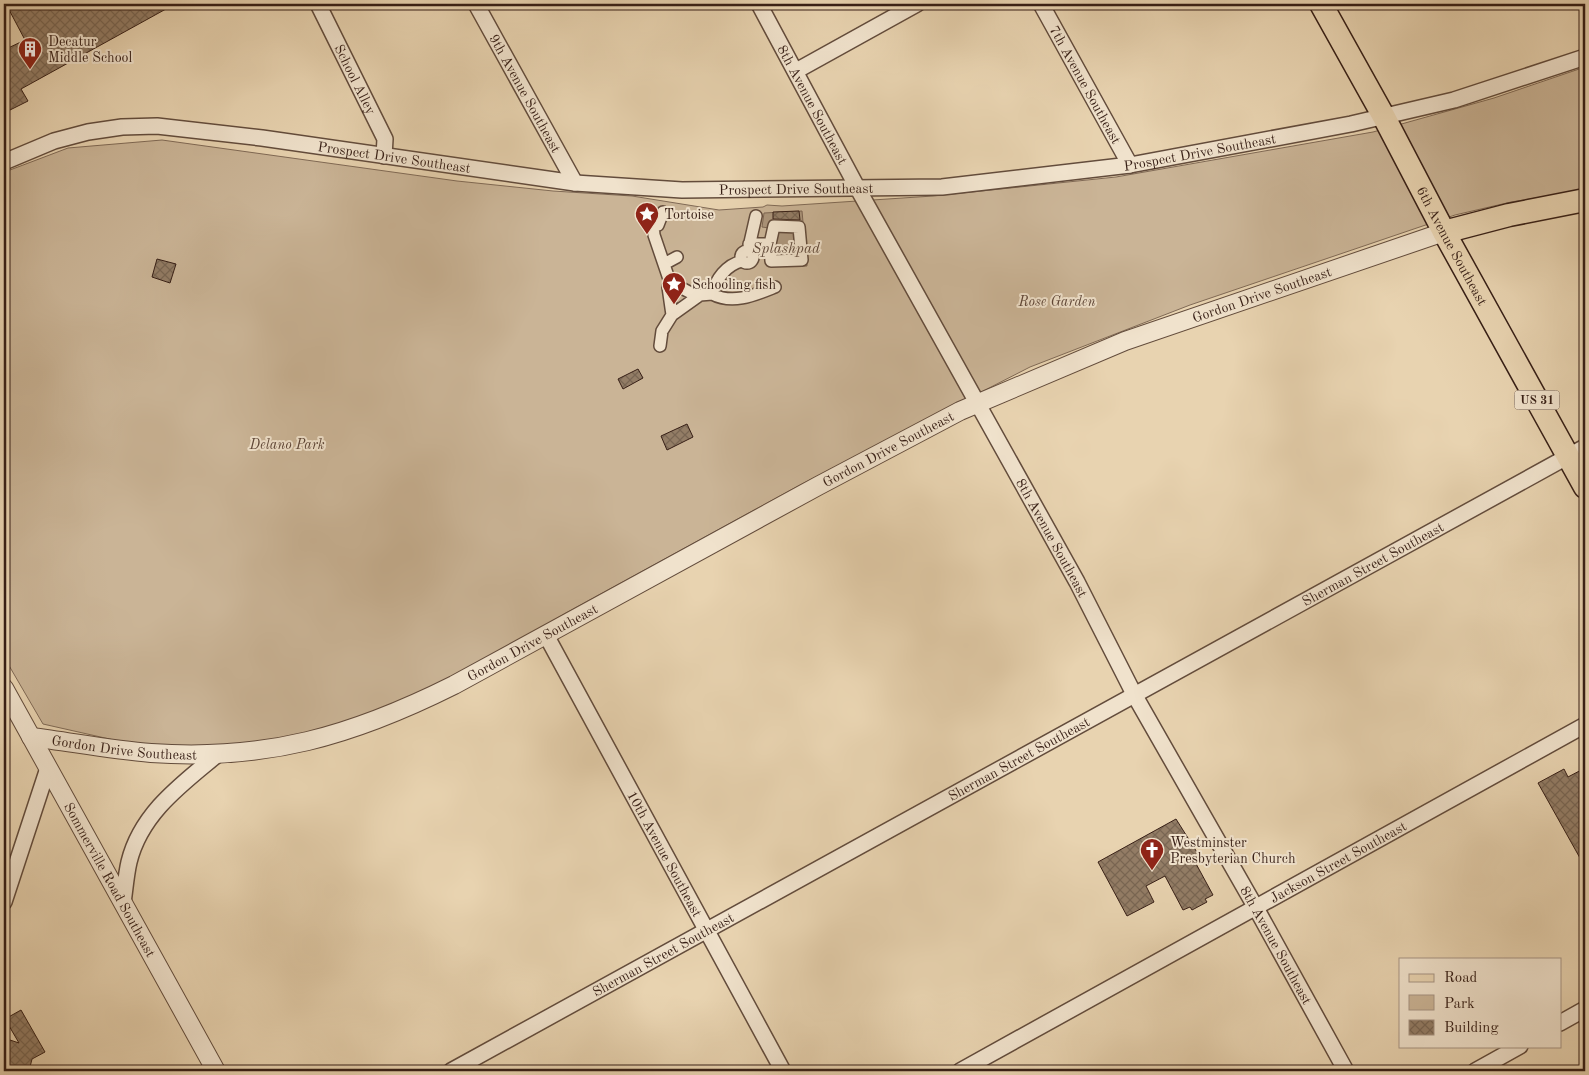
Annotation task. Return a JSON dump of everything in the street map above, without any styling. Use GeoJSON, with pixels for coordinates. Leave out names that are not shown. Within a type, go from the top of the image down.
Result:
{"type":"FeatureCollection","features":[{"type":"Feature","properties":{"kind":"main road","name":"6th Avenue Southeast"},"geometry":{"type":"LineString","coordinates":[[1321,4],[1384,117],[1444,232],[1577,452],[1585,487]]}},
{"type":"Feature","properties":{"kind":"main road","name":"Gordon Drive Southeast"},"geometry":{"type":"LineString","coordinates":[[1444,232],[1509,215],[1585,200]]}},
{"type":"Feature","properties":{"kind":"street","name":"School Alley"},"geometry":{"type":"LineString","coordinates":[[318,4],[385,140],[384,156]]}},
{"type":"Feature","properties":{"kind":"street","name":"9th Avenue Southeast"},"geometry":{"type":"LineString","coordinates":[[476,4],[575,183]]}},
{"type":"Feature","properties":{"kind":"street","name":"8th Avenue Southeast"},"geometry":{"type":"LineString","coordinates":[[759,4],[858,189],[1077,582],[1135,696],[1346,1071]]}},
{"type":"Feature","properties":{"kind":"street"},"geometry":{"type":"LineString","coordinates":[[796,71],[917,4]]}},
{"type":"Feature","properties":{"kind":"street","name":"7th Avenue Southeast"},"geometry":{"type":"LineString","coordinates":[[1041,4],[1130,165]]}},
{"type":"Feature","properties":{"kind":"street","name":"Prospect Drive Southeast"},"geometry":{"type":"LineString","coordinates":[[4,162],[54,141],[88,132],[122,127],[157,126],[575,183],[682,190],[942,187],[1130,165],[1384,117],[1454,100],[1585,57]]}},
{"type":"Feature","properties":{"kind":"street"},"geometry":{"type":"LineString","coordinates":[[650,211],[650,222],[653,225],[654,235],[670,282],[668,287],[672,315]]}},
{"type":"Feature","properties":{"kind":"street"},"geometry":{"type":"LineString","coordinates":[[653,225],[658,225],[663,212]]}},
{"type":"Feature","properties":{"kind":"street"},"geometry":{"type":"LineString","coordinates":[[746,252],[756,216]]}},
{"type":"Feature","properties":{"kind":"street","name":"Gordon Drive Southeast"},"geometry":{"type":"LineString","coordinates":[[31,737],[149,753],[218,754],[274,749],[358,728],[407,708],[446,689],[818,486],[977,403],[1125,341],[1444,232]]}},
{"type":"Feature","properties":{"kind":"street"},"geometry":{"type":"LineString","coordinates":[[712,294],[721,276],[746,252],[770,244]]}},
{"type":"Feature","properties":{"kind":"street"},"geometry":{"type":"LineString","coordinates":[[664,264],[677,257]]}},
{"type":"Feature","properties":{"kind":"street"},"geometry":{"type":"LineString","coordinates":[[670,282],[700,296]]}},
{"type":"Feature","properties":{"kind":"street"},"geometry":{"type":"LineString","coordinates":[[660,346],[662,331],[672,315],[700,296],[712,294],[720,298],[738,299],[775,287]]}},
{"type":"Feature","properties":{"kind":"street","name":"Sherman Street Southeast"},"geometry":{"type":"LineString","coordinates":[[451,1071],[708,932],[1577,452]]}},
{"type":"Feature","properties":{"kind":"street","name":"10th Avenue Southeast"},"geometry":{"type":"LineString","coordinates":[[546,635],[784,1071]]}},
{"type":"Feature","properties":{"kind":"street","name":"Sommerville Road Southeast"},"geometry":{"type":"LineString","coordinates":[[4,688],[216,1071]]}},
{"type":"Feature","properties":{"kind":"street","name":"Jackson Street Southeast"},"geometry":{"type":"LineString","coordinates":[[960,1071],[1585,725]]}},
{"type":"Feature","properties":{"kind":"street","name":"Gordon Drive Southeast"},"geometry":{"type":"LineString","coordinates":[[123,903],[130,861],[136,844],[153,813],[165,798],[218,754]]}},
{"type":"Feature","properties":{"kind":"street"},"geometry":{"type":"LineString","coordinates":[[4,902],[48,768]]}},
{"type":"Feature","properties":{"kind":"street"},"geometry":{"type":"LineString","coordinates":[[1562,1022],[1585,1009]]}},
{"type":"Feature","properties":{"kind":"street"},"geometry":{"type":"LineString","coordinates":[[1476,1071],[1516,1048]]}},
{"type":"Feature","properties":{"kind":"green space","name":"Delano Park"},"geometry":{"type":"Polygon","coordinates":[[[1585,67],[1585,190],[1511,202],[1455,215],[1190,305],[1030,367],[798,486],[566,613],[464,672],[400,704],[286,740],[203,748],[136,745],[43,724],[4,657],[4,172],[68,148],[162,140],[457,181],[553,191],[632,196],[719,210],[763,207],[767,205],[782,206],[933,196],[1116,177],[1373,132],[1494,98],[1585,67]]]}},
{"type":"Feature","properties":{"kind":"water","name":"Splashpad"},"geometry":{"type":"Polygon","coordinates":[[[802,211],[807,266],[771,266],[769,228],[762,227],[764,213],[802,211]]]}},
{"type":"Feature","properties":{"kind":"building","name":"Decatur Middle School"},"geometry":{"type":"Polygon","coordinates":[[[6,4],[175,4],[21,89],[28,101],[4,113],[4,50],[25,40],[6,4]]]}},
{"type":"Feature","properties":{"kind":"building"},"geometry":{"type":"Polygon","coordinates":[[[799,211],[800,220],[773,219],[773,212],[799,211]]]}},
{"type":"Feature","properties":{"kind":"building"},"geometry":{"type":"Polygon","coordinates":[[[157,259],[176,264],[170,283],[152,277],[157,259]]]}},
{"type":"Feature","properties":{"kind":"building"},"geometry":{"type":"Polygon","coordinates":[[[638,369],[643,378],[623,389],[618,379],[638,369]]]}},
{"type":"Feature","properties":{"kind":"building"},"geometry":{"type":"Polygon","coordinates":[[[687,424],[693,437],[667,450],[661,436],[687,424]]]}},
{"type":"Feature","properties":{"kind":"building"},"geometry":{"type":"Polygon","coordinates":[[[1585,768],[1585,867],[1538,783],[1564,769],[1568,777],[1585,768]]]}},
{"type":"Feature","properties":{"kind":"building","name":"Westminster Presbyterian Church"},"geometry":{"type":"Polygon","coordinates":[[[1176,819],[1200,857],[1194,860],[1213,895],[1205,899],[1207,902],[1192,910],[1190,907],[1183,910],[1165,876],[1146,886],[1154,902],[1127,916],[1098,862],[1176,819]]]}},
{"type":"Feature","properties":{"kind":"building"},"geometry":{"type":"Polygon","coordinates":[[[21,1010],[45,1052],[32,1059],[29,1071],[4,1071],[4,1038],[19,1043],[5,1019],[21,1010]]]}},
{"type":"Feature","properties":{"kind":"place","name":"Decatur Middle School"},"geometry":{"type":"Point","coordinates":[30,70]}},
{"type":"Feature","properties":{"kind":"place","name":"Tortoise"},"geometry":{"type":"Point","coordinates":[647,235]}},
{"type":"Feature","properties":{"kind":"place","name":"Schooling fish"},"geometry":{"type":"Point","coordinates":[674,305]}},
{"type":"Feature","properties":{"kind":"place","name":"Westminster Presbyterian Church"},"geometry":{"type":"Point","coordinates":[1152,871]}},
{"type":"Feature","properties":{"kind":"park label","name":"Rose Garden"},"geometry":{"type":"Point","coordinates":[1057,301]}}]}
